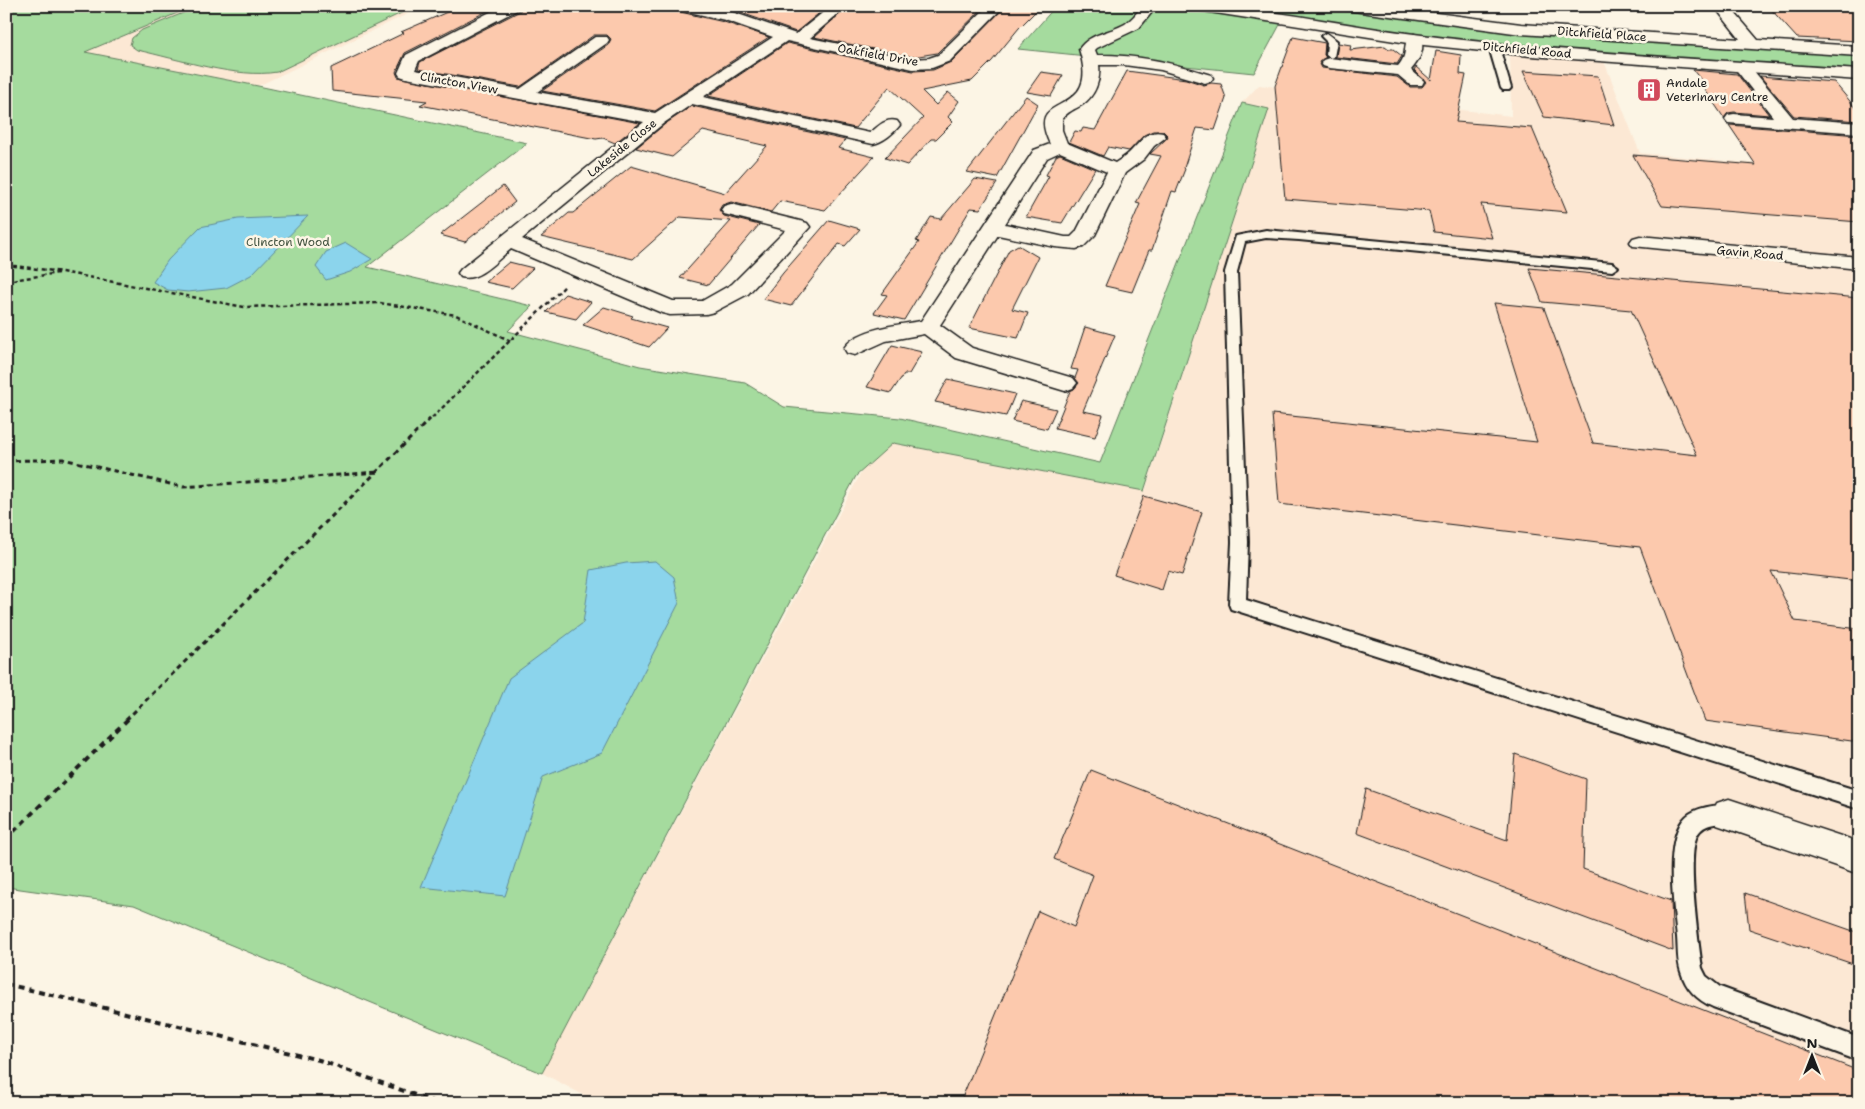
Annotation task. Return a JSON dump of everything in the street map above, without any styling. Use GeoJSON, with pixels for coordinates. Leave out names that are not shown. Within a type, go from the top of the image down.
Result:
{"type":"FeatureCollection","features":[{"type":"Feature","properties":{"kind":"street","name":"Clincton View"},"geometry":{"type":"LineString","coordinates":[[514,6],[412,58],[406,73],[658,119]]}},
{"type":"Feature","properties":{"kind":"street","name":"Oakfield Drive"},"geometry":{"type":"LineString","coordinates":[[681,6],[729,16],[792,38],[913,64],[932,62],[944,58],[997,6]]}},
{"type":"Feature","properties":{"kind":"street"},"geometry":{"type":"LineString","coordinates":[[792,38],[840,6]]}},
{"type":"Feature","properties":{"kind":"street"},"geometry":{"type":"LineString","coordinates":[[1060,146],[1052,126],[1054,116],[1065,106],[1080,98],[1088,86],[1092,76],[1091,60],[1087,49],[1094,41],[1126,29],[1137,22],[1150,6]]}},
{"type":"Feature","properties":{"kind":"street","name":"Ditchfield Road"},"geometry":{"type":"LineString","coordinates":[[1196,6],[1414,39],[1531,51],[1859,74]]}},
{"type":"Feature","properties":{"kind":"street","name":"Ditchfield Place"},"geometry":{"type":"LineString","coordinates":[[1346,6],[1521,29],[1859,51]]}},
{"type":"Feature","properties":{"kind":"street"},"geometry":{"type":"LineString","coordinates":[[1721,6],[1754,44]]}},
{"type":"Feature","properties":{"kind":"street"},"geometry":{"type":"LineString","coordinates":[[1513,14],[1531,51]]}},
{"type":"Feature","properties":{"kind":"street","name":"Lakeside Close"},"geometry":{"type":"LineString","coordinates":[[468,273],[510,241],[658,119],[792,38]]}},
{"type":"Feature","properties":{"kind":"street"},"geometry":{"type":"LineString","coordinates":[[1402,71],[1413,58],[1414,39]]}},
{"type":"Feature","properties":{"kind":"street"},"geometry":{"type":"LineString","coordinates":[[523,94],[602,40]]}},
{"type":"Feature","properties":{"kind":"street"},"geometry":{"type":"LineString","coordinates":[[1091,60],[1124,60],[1164,65],[1205,78]]}},
{"type":"Feature","properties":{"kind":"street"},"geometry":{"type":"LineString","coordinates":[[1329,62],[1402,71],[1416,82]]}},
{"type":"Feature","properties":{"kind":"street"},"geometry":{"type":"LineString","coordinates":[[1742,67],[1788,122]]}},
{"type":"Feature","properties":{"kind":"street"},"geometry":{"type":"LineString","coordinates":[[690,99],[873,138],[892,125]]}},
{"type":"Feature","properties":{"kind":"street"},"geometry":{"type":"LineString","coordinates":[[1734,119],[1859,128]]}},
{"type":"Feature","properties":{"kind":"street"},"geometry":{"type":"LineString","coordinates":[[992,228],[1010,229],[1062,244],[1076,243],[1085,235],[1117,170],[1138,155],[1148,142],[1157,137]]}},
{"type":"Feature","properties":{"kind":"street"},"geometry":{"type":"LineString","coordinates":[[928,327],[1040,154],[1060,146],[1117,170]]}},
{"type":"Feature","properties":{"kind":"street"},"geometry":{"type":"LineString","coordinates":[[510,241],[670,308],[706,307],[740,290],[800,227],[731,210]]}},
{"type":"Feature","properties":{"kind":"street","name":"Gavin Road"},"geometry":{"type":"LineString","coordinates":[[1640,242],[1859,263]]}},
{"type":"Feature","properties":{"kind":"street"},"geometry":{"type":"LineString","coordinates":[[855,348],[880,335],[928,327],[964,353],[1065,383]]}},
{"type":"Feature","properties":{"kind":"street"},"geometry":{"type":"LineString","coordinates":[[1729,814],[1859,858]]}},
{"type":"Feature","properties":{"kind":"lane"},"geometry":{"type":"LineString","coordinates":[[1326,36],[1332,41],[1329,62]]}},
{"type":"Feature","properties":{"kind":"lane"},"geometry":{"type":"LineString","coordinates":[[1494,47],[1506,88]]}},
{"type":"Feature","properties":{"kind":"lane"},"geometry":{"type":"LineString","coordinates":[[1612,268],[1299,236],[1266,234],[1240,239],[1231,272],[1240,542],[1237,604],[1859,800]]}},
{"type":"Feature","properties":{"kind":"lane"},"geometry":{"type":"LineString","coordinates":[[1729,814],[1711,814],[1694,823],[1688,830],[1684,841],[1683,863],[1690,970],[1698,984],[1713,996],[1859,1050]]}},
{"type":"Feature","properties":{"kind":"path"},"geometry":{"type":"LineString","coordinates":[[6,265],[62,272],[244,307],[380,303],[456,315],[511,341]]}},
{"type":"Feature","properties":{"kind":"path"},"geometry":{"type":"LineString","coordinates":[[6,839],[379,472],[580,270]]}},
{"type":"Feature","properties":{"kind":"path"},"geometry":{"type":"LineString","coordinates":[[6,280],[62,272]]}},
{"type":"Feature","properties":{"kind":"path"},"geometry":{"type":"LineString","coordinates":[[6,462],[63,459],[183,487],[379,472]]}},
{"type":"Feature","properties":{"kind":"path"},"geometry":{"type":"LineString","coordinates":[[6,984],[319,1060],[437,1103]]}},
{"type":"Feature","properties":{"kind":"shaded area"},"geometry":{"type":"Polygon","coordinates":[[[194,6],[424,6],[258,86],[84,52],[194,6]]]}},
{"type":"Feature","properties":{"kind":"shaded area"},"geometry":{"type":"Polygon","coordinates":[[[1510,52],[1604,61],[1640,153],[1859,173],[1859,1103],[598,1103],[542,1073],[862,471],[892,443],[1145,491],[1269,109],[1242,103],[1259,85],[1511,116],[1510,52]]]}},
{"type":"Feature","properties":{"kind":"green space","name":"Clincton Wood"},"geometry":{"type":"Polygon","coordinates":[[[6,6],[194,6],[85,52],[258,86],[527,143],[367,267],[532,306],[508,331],[640,366],[745,383],[784,407],[900,418],[1100,463],[1242,103],[1269,109],[1144,491],[893,443],[856,476],[542,1073],[134,905],[6,887],[6,6]]]}},
{"type":"Feature","properties":{"kind":"green space"},"geometry":{"type":"Polygon","coordinates":[[[200,6],[416,6],[277,72],[244,73],[226,70],[137,50],[130,45],[132,38],[142,30],[200,6]]]}},
{"type":"Feature","properties":{"kind":"green space"},"geometry":{"type":"Polygon","coordinates":[[[1056,6],[1346,6],[1521,29],[1859,50],[1859,74],[1531,51],[1283,19],[1254,73],[1018,49],[1056,6]]]}},
{"type":"Feature","properties":{"kind":"water"},"geometry":{"type":"Polygon","coordinates":[[[308,216],[251,275],[226,288],[188,292],[168,290],[153,282],[168,260],[200,227],[238,219],[308,216]]]}},
{"type":"Feature","properties":{"kind":"water"},"geometry":{"type":"Polygon","coordinates":[[[346,243],[372,259],[350,272],[326,280],[316,267],[326,252],[346,243]]]}},
{"type":"Feature","properties":{"kind":"water"},"geometry":{"type":"Polygon","coordinates":[[[655,561],[674,577],[679,603],[602,753],[543,777],[505,896],[421,887],[509,678],[583,623],[591,570],[626,563],[655,561]]]}},
{"type":"Feature","properties":{"kind":"building"},"geometry":{"type":"Polygon","coordinates":[[[461,6],[497,6],[405,53],[396,72],[398,77],[640,123],[615,143],[603,138],[596,139],[420,105],[427,101],[332,91],[331,68],[404,33],[401,32],[461,6]]]}},
{"type":"Feature","properties":{"kind":"building"},"geometry":{"type":"Polygon","coordinates":[[[523,6],[672,6],[676,11],[724,22],[769,37],[655,111],[542,91],[608,45],[611,39],[607,35],[594,35],[520,87],[418,69],[420,62],[520,11],[523,6]]]}},
{"type":"Feature","properties":{"kind":"building"},"geometry":{"type":"Polygon","coordinates":[[[715,6],[828,6],[796,32],[730,9],[715,6]]]}},
{"type":"Feature","properties":{"kind":"building"},"geometry":{"type":"Polygon","coordinates":[[[849,6],[985,6],[937,53],[913,57],[814,37],[849,6]]]}},
{"type":"Feature","properties":{"kind":"building"},"geometry":{"type":"Polygon","coordinates":[[[1006,6],[1041,6],[972,81],[922,91],[936,105],[948,92],[959,101],[948,117],[953,122],[936,139],[931,139],[907,165],[885,158],[923,118],[889,87],[855,128],[708,96],[787,43],[913,71],[933,70],[951,62],[1006,6]]]}},
{"type":"Feature","properties":{"kind":"building"},"geometry":{"type":"Polygon","coordinates":[[[1768,6],[1859,7],[1859,41],[1797,38],[1768,6]]]}},
{"type":"Feature","properties":{"kind":"building"},"geometry":{"type":"Polygon","coordinates":[[[1293,37],[1325,43],[1324,55],[1326,57],[1319,62],[1322,68],[1397,77],[1410,87],[1422,87],[1426,82],[1414,70],[1416,67],[1431,80],[1436,51],[1461,55],[1460,74],[1466,75],[1456,122],[1532,128],[1567,212],[1481,204],[1492,238],[1434,232],[1429,211],[1285,199],[1275,86],[1293,37]]]}},
{"type":"Feature","properties":{"kind":"building"},"geometry":{"type":"Polygon","coordinates":[[[1338,43],[1351,45],[1350,50],[1385,46],[1402,56],[1397,64],[1336,57],[1338,43]]]}},
{"type":"Feature","properties":{"kind":"building"},"geometry":{"type":"Polygon","coordinates":[[[1693,70],[1737,74],[1769,115],[1734,112],[1728,113],[1724,118],[1701,84],[1705,85],[1693,70]]]}},
{"type":"Feature","properties":{"kind":"building"},"geometry":{"type":"Polygon","coordinates":[[[1127,71],[1186,79],[1204,85],[1211,83],[1221,84],[1226,98],[1215,130],[1197,128],[1176,192],[1172,191],[1152,250],[1149,250],[1132,292],[1105,286],[1140,204],[1136,203],[1161,156],[1150,154],[1168,136],[1163,131],[1153,131],[1144,135],[1129,151],[1108,147],[1103,156],[1069,142],[1075,131],[1081,132],[1083,128],[1095,130],[1127,71]]]}},
{"type":"Feature","properties":{"kind":"building"},"geometry":{"type":"Polygon","coordinates":[[[1523,71],[1598,76],[1614,125],[1544,117],[1523,71]]]}},
{"type":"Feature","properties":{"kind":"building"},"geometry":{"type":"Polygon","coordinates":[[[1041,72],[1063,75],[1051,96],[1027,92],[1041,72]]]}},
{"type":"Feature","properties":{"kind":"building"},"geometry":{"type":"Polygon","coordinates":[[[1760,76],[1834,82],[1859,112],[1859,121],[1794,116],[1760,76]]]}},
{"type":"Feature","properties":{"kind":"building"},"geometry":{"type":"Polygon","coordinates":[[[1026,96],[1038,104],[997,178],[967,172],[1026,96]]]}},
{"type":"Feature","properties":{"kind":"building"},"geometry":{"type":"Polygon","coordinates":[[[692,106],[845,140],[838,148],[874,157],[825,210],[780,201],[771,212],[731,202],[722,205],[719,210],[724,216],[759,225],[708,285],[680,278],[731,221],[680,217],[633,259],[541,237],[569,213],[573,213],[631,166],[725,193],[767,146],[703,131],[672,157],[636,148],[665,124],[692,106]]]}},
{"type":"Feature","properties":{"kind":"building"},"geometry":{"type":"Polygon","coordinates":[[[1729,125],[1859,135],[1859,222],[1662,206],[1633,155],[1756,165],[1729,125]]]}},
{"type":"Feature","properties":{"kind":"building"},"geometry":{"type":"Polygon","coordinates":[[[1060,154],[1095,169],[1062,223],[1026,217],[1049,176],[1046,175],[1056,156],[1060,154]]]}},
{"type":"Feature","properties":{"kind":"building"},"geometry":{"type":"Polygon","coordinates":[[[975,179],[997,183],[980,209],[971,208],[904,320],[874,313],[887,295],[882,294],[919,242],[916,241],[931,217],[941,219],[975,179]]]}},
{"type":"Feature","properties":{"kind":"building"},"geometry":{"type":"Polygon","coordinates":[[[503,186],[515,202],[465,242],[440,235],[503,186]]]}},
{"type":"Feature","properties":{"kind":"building"},"geometry":{"type":"Polygon","coordinates":[[[829,220],[860,229],[845,246],[839,244],[791,306],[763,299],[783,273],[829,220]]]}},
{"type":"Feature","properties":{"kind":"building"},"geometry":{"type":"Polygon","coordinates":[[[1018,245],[1038,257],[1012,309],[1028,313],[1018,338],[969,328],[1009,250],[1018,245]]]}},
{"type":"Feature","properties":{"kind":"building"},"geometry":{"type":"Polygon","coordinates":[[[509,262],[533,268],[512,288],[485,282],[509,262]]]}},
{"type":"Feature","properties":{"kind":"building"},"geometry":{"type":"Polygon","coordinates":[[[1529,268],[1859,298],[1859,581],[1771,571],[1795,621],[1859,629],[1859,742],[1705,721],[1640,547],[1279,504],[1272,414],[1537,442],[1494,303],[1544,308],[1593,443],[1697,455],[1631,310],[1542,302],[1529,268]]]}},
{"type":"Feature","properties":{"kind":"building"},"geometry":{"type":"Polygon","coordinates":[[[565,294],[591,302],[576,319],[546,312],[565,294]]]}},
{"type":"Feature","properties":{"kind":"building"},"geometry":{"type":"Polygon","coordinates":[[[604,307],[633,316],[631,318],[667,328],[649,347],[583,325],[604,307]]]}},
{"type":"Feature","properties":{"kind":"building"},"geometry":{"type":"Polygon","coordinates":[[[1085,327],[1115,335],[1083,411],[1103,415],[1095,437],[1055,428],[1070,391],[1079,383],[1075,378],[1078,370],[1071,369],[1085,327]]]}},
{"type":"Feature","properties":{"kind":"building"},"geometry":{"type":"Polygon","coordinates":[[[892,345],[922,352],[909,374],[904,374],[891,393],[867,387],[892,345]]]}},
{"type":"Feature","properties":{"kind":"building"},"geometry":{"type":"Polygon","coordinates":[[[948,379],[1015,394],[1006,416],[935,402],[948,379]]]}},
{"type":"Feature","properties":{"kind":"building"},"geometry":{"type":"Polygon","coordinates":[[[1021,401],[1056,409],[1047,429],[1012,421],[1021,401]]]}},
{"type":"Feature","properties":{"kind":"building"},"geometry":{"type":"Polygon","coordinates":[[[1144,496],[1202,512],[1182,575],[1168,571],[1162,590],[1114,575],[1144,496]]]}},
{"type":"Feature","properties":{"kind":"building"},"geometry":{"type":"Polygon","coordinates":[[[1515,754],[1586,779],[1583,869],[1671,901],[1673,951],[1357,833],[1366,789],[1507,840],[1515,754]]]}},
{"type":"Feature","properties":{"kind":"building"},"geometry":{"type":"Polygon","coordinates":[[[1091,770],[1859,1071],[1859,1103],[960,1103],[1038,911],[1074,927],[1093,875],[1054,859],[1091,770]]]}},
{"type":"Feature","properties":{"kind":"building"},"geometry":{"type":"Polygon","coordinates":[[[1745,893],[1859,933],[1859,966],[1749,929],[1745,893]]]}},
{"type":"Feature","properties":{"kind":"place","name":"Andale Veterinary Centre"},"geometry":{"type":"Point","coordinates":[1649,90]}}]}
